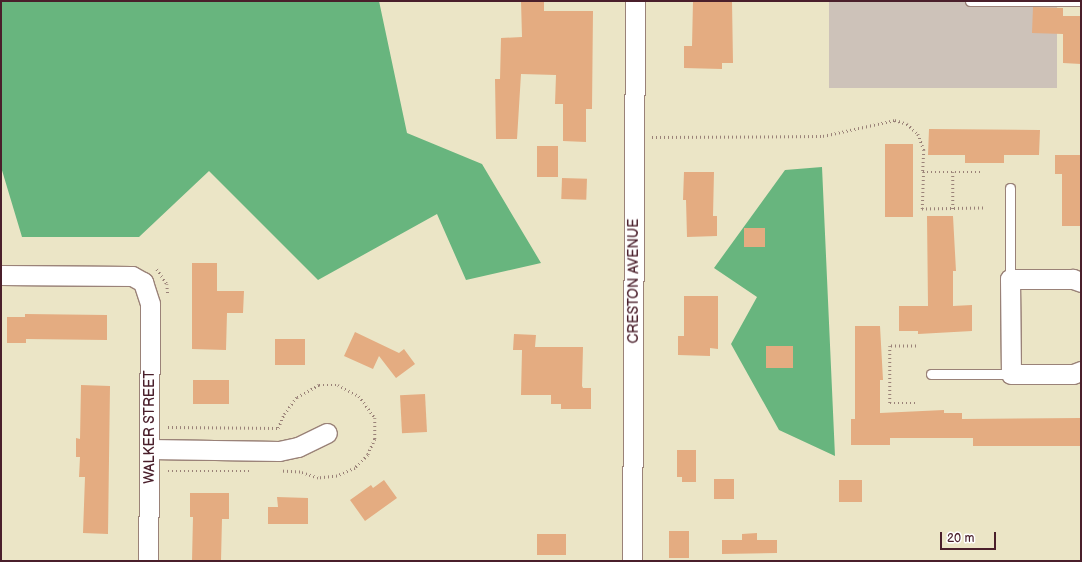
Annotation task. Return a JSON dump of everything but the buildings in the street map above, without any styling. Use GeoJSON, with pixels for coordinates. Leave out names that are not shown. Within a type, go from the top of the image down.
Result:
{"type":"FeatureCollection","features":[{"type":"Feature","properties":{"kind":"street","name":"CRESTON AVENUE"},"geometry":{"type":"LineString","coordinates":[[632,561],[636,1]]}},
{"type":"Feature","properties":{"kind":"street","name":"WALKER STREET"},"geometry":{"type":"LineString","coordinates":[[1,275],[132,276],[143,282],[149,294],[150,449],[148,561]]}},
{"type":"Feature","properties":{"kind":"street"},"geometry":{"type":"LineString","coordinates":[[1081,282],[1073,279],[1010,279],[1011,374],[1074,374],[1081,371]]}},
{"type":"Feature","properties":{"kind":"street"},"geometry":{"type":"LineString","coordinates":[[150,449],[279,450],[298,447],[327,433]]}},
{"type":"Feature","properties":{"kind":"lane"},"geometry":{"type":"LineString","coordinates":[[970,1],[1081,1]]}},
{"type":"Feature","properties":{"kind":"lane"},"geometry":{"type":"LineString","coordinates":[[1010,188],[1010,279]]}},
{"type":"Feature","properties":{"kind":"lane"},"geometry":{"type":"LineString","coordinates":[[931,374],[1011,374]]}},
{"type":"Feature","properties":{"kind":"path"},"geometry":{"type":"LineString","coordinates":[[634,138],[823,136],[894,120],[907,124],[918,134],[924,150],[922,209],[983,208]]}},
{"type":"Feature","properties":{"kind":"path"},"geometry":{"type":"LineString","coordinates":[[923,172],[983,172]]}},
{"type":"Feature","properties":{"kind":"path"},"geometry":{"type":"LineString","coordinates":[[953,172],[953,208]]}},
{"type":"Feature","properties":{"kind":"path"},"geometry":{"type":"LineString","coordinates":[[916,346],[890,346],[890,403],[917,403]]}},
{"type":"Feature","properties":{"kind":"shaded area"},"geometry":{"type":"Polygon","coordinates":[[[829,1],[1057,1],[1057,88],[829,88],[829,1]]]}},
{"type":"Feature","properties":{"kind":"green space"},"geometry":{"type":"Polygon","coordinates":[[[1,1],[379,1],[407,133],[482,164],[541,263],[466,280],[437,214],[318,280],[209,171],[139,237],[22,237],[1,167],[1,1]]]}},
{"type":"Feature","properties":{"kind":"green space"},"geometry":{"type":"Polygon","coordinates":[[[822,167],[835,456],[779,430],[731,344],[757,297],[714,268],[785,170],[822,167]]]}}]}
